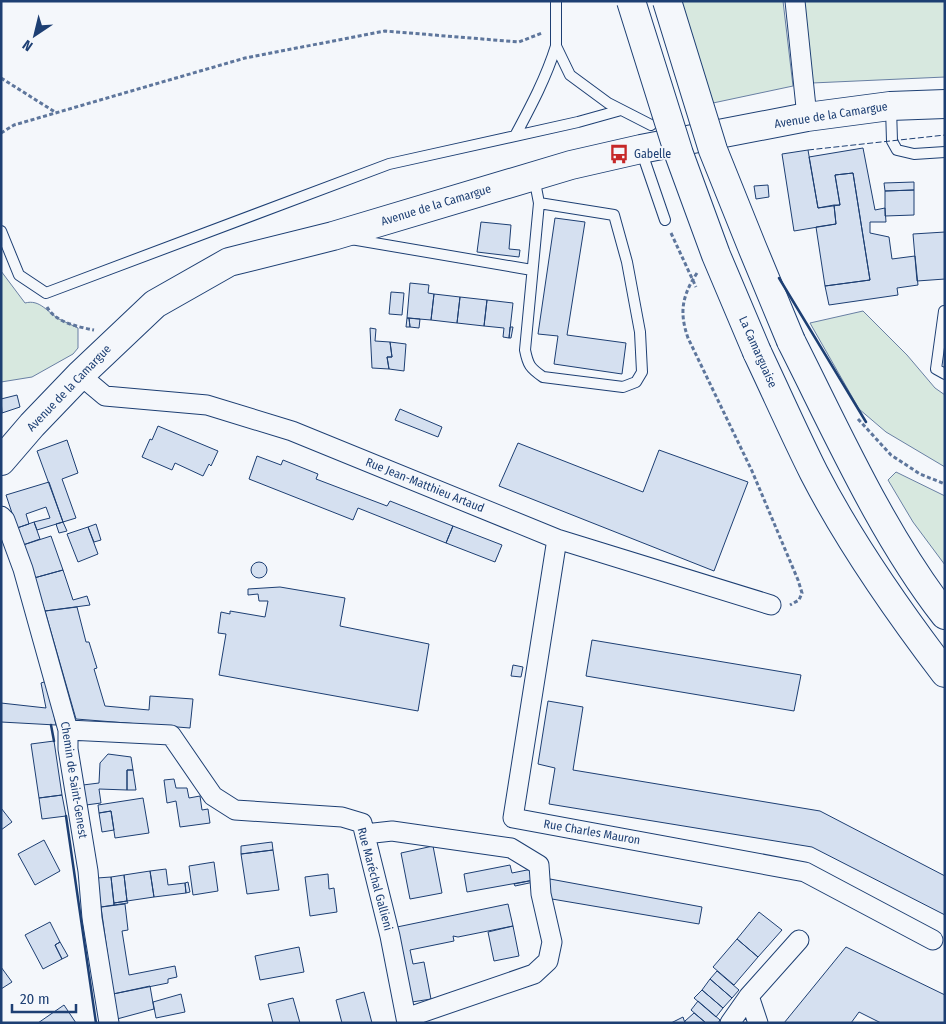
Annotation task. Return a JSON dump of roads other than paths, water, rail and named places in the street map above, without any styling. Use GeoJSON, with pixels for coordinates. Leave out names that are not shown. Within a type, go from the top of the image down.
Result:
{"type":"FeatureCollection","features":[{"type":"Feature","properties":{"kind":"main road","name":"La Camarguaise"},"geometry":{"type":"LineString","coordinates":[[631,1],[679,154],[716,255],[757,352],[814,474],[859,551],[906,622],[945,673]]}},
{"type":"Feature","properties":{"kind":"main road"},"geometry":{"type":"LineString","coordinates":[[667,1],[714,150],[792,341],[850,460],[883,519],[945,615]]}},
{"type":"Feature","properties":{"kind":"main road","name":"Avenue de la Camargue"},"geometry":{"type":"LineString","coordinates":[[1,461],[32,425],[80,375],[155,304],[229,262],[334,236],[571,165],[646,137],[890,106],[945,104]]}},
{"type":"Feature","properties":{"kind":"street"},"geometry":{"type":"LineString","coordinates":[[795,1],[807,117]]}},
{"type":"Feature","properties":{"kind":"street","name":"Rue Jean-Matthieu Artaud"},"geometry":{"type":"LineString","coordinates":[[80,375],[105,396],[207,405],[292,431],[556,539],[771,605]]}},
{"type":"Feature","properties":{"kind":"street","name":"Chemin de Saint-Genest"},"geometry":{"type":"LineString","coordinates":[[1,516],[5,520],[23,569],[68,730],[68,749],[88,871],[92,918],[109,1023]]}},
{"type":"Feature","properties":{"kind":"street","name":"Rue Charles Mauron"},"geometry":{"type":"LineString","coordinates":[[556,539],[513,818],[805,872],[933,940]]}},
{"type":"Feature","properties":{"kind":"street","name":"Rue Maréchal Gallieni"},"geometry":{"type":"LineString","coordinates":[[68,730],[171,735],[213,796],[235,810],[342,816],[362,823],[390,936],[407,1020]]}},
{"type":"Feature","properties":{"kind":"street"},"geometry":{"type":"LineString","coordinates":[[365,834],[392,831],[511,848],[539,865],[541,894],[552,942],[548,961],[534,974],[407,1020]]}},
{"type":"Feature","properties":{"kind":"street"},"geometry":{"type":"LineString","coordinates":[[730,1023],[750,996],[799,940]]}},
{"type":"Feature","properties":{"kind":"street"},"geometry":{"type":"LineString","coordinates":[[750,996],[758,1023]]}},
{"type":"Feature","properties":{"kind":"lane"},"geometry":{"type":"LineString","coordinates":[[514,136],[537,95],[556,46],[556,1]]}},
{"type":"Feature","properties":{"kind":"lane"},"geometry":{"type":"LineString","coordinates":[[556,46],[570,74],[608,103],[621,110],[646,137],[665,220]]}},
{"type":"Feature","properties":{"kind":"lane"},"geometry":{"type":"LineString","coordinates":[[890,106],[892,141],[897,150],[914,154],[945,152]]}},
{"type":"Feature","properties":{"kind":"lane"},"geometry":{"type":"LineString","coordinates":[[1,231],[19,274],[46,292],[389,164],[578,122],[621,110]]}},
{"type":"Feature","properties":{"kind":"lane"},"geometry":{"type":"LineString","coordinates":[[534,176],[539,203],[525,350],[527,363],[532,370],[543,377],[623,387],[636,382],[642,372],[640,332],[626,262],[614,215],[539,203]]}},
{"type":"Feature","properties":{"kind":"lane"},"geometry":{"type":"LineString","coordinates":[[334,236],[532,270]]}},
{"type":"Feature","properties":{"kind":"lane"},"geometry":{"type":"LineString","coordinates":[[944,311],[936,369],[945,374]]}},
{"type":"Feature","properties":{"kind":"place","name":"Gabelle"},"geometry":{"type":"Point","coordinates":[619,154]}}]}
